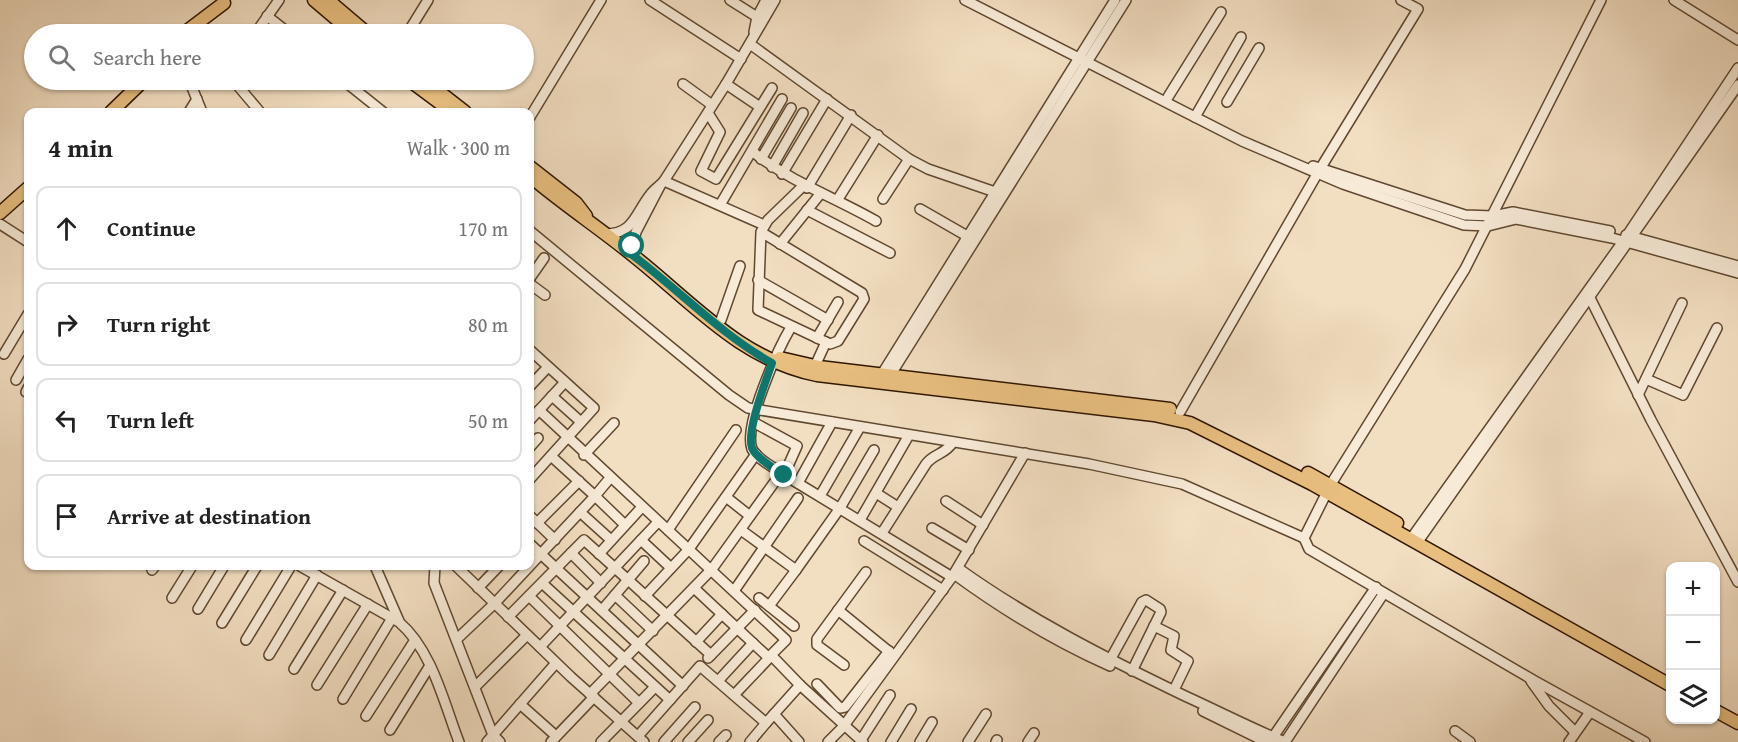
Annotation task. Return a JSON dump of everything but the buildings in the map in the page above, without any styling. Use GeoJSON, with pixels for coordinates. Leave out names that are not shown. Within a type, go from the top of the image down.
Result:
{"type":"FeatureCollection","features":[{"type":"Feature","properties":{"kind":"main road"},"geometry":{"type":"LineString","coordinates":[[314,0],[342,24]]}},
{"type":"Feature","properties":{"kind":"main road"},"geometry":{"type":"LineString","coordinates":[[328,0],[356,24]]}},
{"type":"Feature","properties":{"kind":"main road"},"geometry":{"type":"LineString","coordinates":[[195,24],[223,1]]}},
{"type":"Feature","properties":{"kind":"main road"},"geometry":{"type":"LineString","coordinates":[[203,24],[223,1]]}},
{"type":"Feature","properties":{"kind":"main road"},"geometry":{"type":"LineString","coordinates":[[105,108],[123,90]]}},
{"type":"Feature","properties":{"kind":"main road"},"geometry":{"type":"LineString","coordinates":[[115,108],[134,90]]}},
{"type":"Feature","properties":{"kind":"main road"},"geometry":{"type":"LineString","coordinates":[[422,90],[447,108]]}},
{"type":"Feature","properties":{"kind":"main road"},"geometry":{"type":"LineString","coordinates":[[437,90],[460,108]]}},
{"type":"Feature","properties":{"kind":"main road"},"geometry":{"type":"LineString","coordinates":[[534,170],[576,203],[592,225]]}},
{"type":"Feature","properties":{"kind":"main road"},"geometry":{"type":"LineString","coordinates":[[534,179],[631,254],[748,350],[817,375],[1171,417],[1190,423],[1328,488]]}},
{"type":"Feature","properties":{"kind":"main road"},"geometry":{"type":"LineString","coordinates":[[0,213],[24,192]]}},
{"type":"Feature","properties":{"kind":"main road"},"geometry":{"type":"LineString","coordinates":[[0,223],[24,202]]}},
{"type":"Feature","properties":{"kind":"main road"},"geometry":{"type":"LineString","coordinates":[[661,278],[671,278],[773,359],[815,366],[1150,405],[1180,412],[1328,488],[1666,682]]}},
{"type":"Feature","properties":{"kind":"main road"},"geometry":{"type":"LineString","coordinates":[[1416,538],[1666,674]]}},
{"type":"Feature","properties":{"kind":"main road"},"geometry":{"type":"LineString","coordinates":[[1720,704],[1738,714]]}},
{"type":"Feature","properties":{"kind":"main road"},"geometry":{"type":"LineString","coordinates":[[1720,713],[1738,723]]}},
{"type":"Feature","properties":{"kind":"street"},"geometry":{"type":"LineString","coordinates":[[262,24],[279,0]]}},
{"type":"Feature","properties":{"kind":"street"},"geometry":{"type":"LineString","coordinates":[[413,24],[428,0]]}},
{"type":"Feature","properties":{"kind":"street"},"geometry":{"type":"LineString","coordinates":[[534,110],[602,0]]}},
{"type":"Feature","properties":{"kind":"street"},"geometry":{"type":"LineString","coordinates":[[650,0],[741,59]]}},
{"type":"Feature","properties":{"kind":"street"},"geometry":{"type":"LineString","coordinates":[[730,0],[757,17]]}},
{"type":"Feature","properties":{"kind":"street"},"geometry":{"type":"LineString","coordinates":[[752,41],[757,17],[766,0]]}},
{"type":"Feature","properties":{"kind":"street"},"geometry":{"type":"LineString","coordinates":[[631,254],[636,232],[662,182],[726,84],[775,0]]}},
{"type":"Feature","properties":{"kind":"street"},"geometry":{"type":"LineString","coordinates":[[965,0],[1085,56],[1168,98],[1196,115]]}},
{"type":"Feature","properties":{"kind":"street"},"geometry":{"type":"LineString","coordinates":[[978,0],[1196,115],[1318,172],[1464,225],[1488,226],[1516,219],[1629,239],[1738,267]]}},
{"type":"Feature","properties":{"kind":"street"},"geometry":{"type":"LineString","coordinates":[[887,374],[1085,56],[1115,0]]}},
{"type":"Feature","properties":{"kind":"street"},"geometry":{"type":"LineString","coordinates":[[1085,56],[1126,0]]}},
{"type":"Feature","properties":{"kind":"street"},"geometry":{"type":"LineString","coordinates":[[1180,412],[1318,172],[1419,5],[1400,0]]}},
{"type":"Feature","properties":{"kind":"street"},"geometry":{"type":"LineString","coordinates":[[1304,538],[1328,488],[1443,308],[1488,226],[1601,0]]}},
{"type":"Feature","properties":{"kind":"street"},"geometry":{"type":"LineString","coordinates":[[1674,0],[1738,40]]}},
{"type":"Feature","properties":{"kind":"street"},"geometry":{"type":"LineString","coordinates":[[1168,98],[1221,12]]}},
{"type":"Feature","properties":{"kind":"street"},"geometry":{"type":"LineString","coordinates":[[267,16],[277,24]]}},
{"type":"Feature","properties":{"kind":"street"},"geometry":{"type":"LineString","coordinates":[[1196,115],[1241,37]]}},
{"type":"Feature","properties":{"kind":"street"},"geometry":{"type":"LineString","coordinates":[[752,41],[909,159],[928,169],[999,194]]}},
{"type":"Feature","properties":{"kind":"street"},"geometry":{"type":"LineString","coordinates":[[1227,102],[1259,48]]}},
{"type":"Feature","properties":{"kind":"street"},"geometry":{"type":"LineString","coordinates":[[1233,51],[1251,61]]}},
{"type":"Feature","properties":{"kind":"street"},"geometry":{"type":"LineString","coordinates":[[1629,239],[1738,68]]}},
{"type":"Feature","properties":{"kind":"street"},"geometry":{"type":"LineString","coordinates":[[1217,79],[1235,89]]}},
{"type":"Feature","properties":{"kind":"street"},"geometry":{"type":"LineString","coordinates":[[683,84],[710,109],[720,132],[701,171],[716,180],[772,88]]}},
{"type":"Feature","properties":{"kind":"street"},"geometry":{"type":"LineString","coordinates":[[726,84],[760,107]]}},
{"type":"Feature","properties":{"kind":"street"},"geometry":{"type":"LineString","coordinates":[[1416,538],[1738,85]]}},
{"type":"Feature","properties":{"kind":"street"},"geometry":{"type":"LineString","coordinates":[[193,90],[200,108]]}},
{"type":"Feature","properties":{"kind":"street"},"geometry":{"type":"LineString","coordinates":[[241,90],[257,108]]}},
{"type":"Feature","properties":{"kind":"street"},"geometry":{"type":"LineString","coordinates":[[356,90],[378,108]]}},
{"type":"Feature","properties":{"kind":"street"},"geometry":{"type":"LineString","coordinates":[[191,108],[197,99]]}},
{"type":"Feature","properties":{"kind":"street"},"geometry":{"type":"LineString","coordinates":[[720,206],[782,99]]}},
{"type":"Feature","properties":{"kind":"street"},"geometry":{"type":"LineString","coordinates":[[782,174],[827,99]]}},
{"type":"Feature","properties":{"kind":"street"},"geometry":{"type":"LineString","coordinates":[[761,159],[791,108]]}},
{"type":"Feature","properties":{"kind":"street"},"geometry":{"type":"LineString","coordinates":[[772,167],[803,113]]}},
{"type":"Feature","properties":{"kind":"street"},"geometry":{"type":"LineString","coordinates":[[662,182],[720,206],[763,229],[780,244],[863,295],[864,300],[838,341],[830,344],[758,310],[758,280],[763,229],[805,187],[851,115]]}},
{"type":"Feature","properties":{"kind":"street"},"geometry":{"type":"LineString","coordinates":[[838,199],[878,135]]}},
{"type":"Feature","properties":{"kind":"street"},"geometry":{"type":"LineString","coordinates":[[753,152],[782,174],[805,187],[838,199],[876,221]]}},
{"type":"Feature","properties":{"kind":"street"},"geometry":{"type":"LineString","coordinates":[[883,199],[909,159]]}},
{"type":"Feature","properties":{"kind":"street"},"geometry":{"type":"LineString","coordinates":[[1318,172],[1465,215],[1493,216],[1513,212],[1572,222],[1738,273]]}},
{"type":"Feature","properties":{"kind":"street"},"geometry":{"type":"LineString","coordinates":[[605,234],[618,234],[627,228],[662,182]]}},
{"type":"Feature","properties":{"kind":"street"},"geometry":{"type":"LineString","coordinates":[[780,244],[821,193]]}},
{"type":"Feature","properties":{"kind":"street"},"geometry":{"type":"LineString","coordinates":[[887,374],[967,236],[999,194]]}},
{"type":"Feature","properties":{"kind":"street"},"geometry":{"type":"LineString","coordinates":[[920,209],[967,236]]}},
{"type":"Feature","properties":{"kind":"street"},"geometry":{"type":"LineString","coordinates":[[807,210],[890,253]]}},
{"type":"Feature","properties":{"kind":"street"},"geometry":{"type":"LineString","coordinates":[[0,223],[24,239]]}},
{"type":"Feature","properties":{"kind":"street"},"geometry":{"type":"LineString","coordinates":[[534,234],[729,395],[758,408],[1025,453],[1182,484],[1304,538],[1309,549],[1642,741]]}},
{"type":"Feature","properties":{"kind":"street"},"geometry":{"type":"LineString","coordinates":[[534,272],[544,258]]}},
{"type":"Feature","properties":{"kind":"street"},"geometry":{"type":"LineString","coordinates":[[721,320],[740,266]]}},
{"type":"Feature","properties":{"kind":"street"},"geometry":{"type":"LineString","coordinates":[[758,280],[828,320]]}},
{"type":"Feature","properties":{"kind":"street"},"geometry":{"type":"LineString","coordinates":[[534,287],[545,295]]}},
{"type":"Feature","properties":{"kind":"street"},"geometry":{"type":"LineString","coordinates":[[1589,295],[1638,395],[1738,582]]}},
{"type":"Feature","properties":{"kind":"street"},"geometry":{"type":"LineString","coordinates":[[815,366],[828,320],[838,302]]}},
{"type":"Feature","properties":{"kind":"street"},"geometry":{"type":"LineString","coordinates":[[1638,395],[1682,303]]}},
{"type":"Feature","properties":{"kind":"street"},"geometry":{"type":"LineString","coordinates":[[4,354],[24,321]]}},
{"type":"Feature","properties":{"kind":"street"},"geometry":{"type":"LineString","coordinates":[[791,327],[773,359],[753,422],[751,441],[756,454],[782,474],[882,533],[1110,660],[1270,740]]}},
{"type":"Feature","properties":{"kind":"street"},"geometry":{"type":"LineString","coordinates":[[1646,379],[1678,395],[1683,395],[1716,328]]}},
{"type":"Feature","properties":{"kind":"street"},"geometry":{"type":"LineString","coordinates":[[534,354],[594,408],[534,475]]}},
{"type":"Feature","properties":{"kind":"street"},"geometry":{"type":"LineString","coordinates":[[15,380],[24,365]]}},
{"type":"Feature","properties":{"kind":"street"},"geometry":{"type":"LineString","coordinates":[[534,380],[548,367]]}},
{"type":"Feature","properties":{"kind":"street"},"geometry":{"type":"LineString","coordinates":[[534,416],[565,382]]}},
{"type":"Feature","properties":{"kind":"street"},"geometry":{"type":"LineString","coordinates":[[552,396],[581,422]]}},
{"type":"Feature","properties":{"kind":"street"},"geometry":{"type":"LineString","coordinates":[[539,411],[786,640],[734,695]]}},
{"type":"Feature","properties":{"kind":"street"},"geometry":{"type":"LineString","coordinates":[[520,704],[554,739],[610,675],[712,569],[782,474],[797,446],[753,422]]}},
{"type":"Feature","properties":{"kind":"street"},"geometry":{"type":"LineString","coordinates":[[798,483],[832,422]]}},
{"type":"Feature","properties":{"kind":"street"},"geometry":{"type":"LineString","coordinates":[[584,454],[614,423]]}},
{"type":"Feature","properties":{"kind":"street"},"geometry":{"type":"LineString","coordinates":[[820,496],[860,427]]}},
{"type":"Feature","properties":{"kind":"street"},"geometry":{"type":"LineString","coordinates":[[668,530],[736,430]]}},
{"type":"Feature","properties":{"kind":"street"},"geometry":{"type":"LineString","coordinates":[[860,520],[909,435]]}},
{"type":"Feature","properties":{"kind":"street"},"geometry":{"type":"LineString","coordinates":[[534,442],[538,438]]}},
{"type":"Feature","properties":{"kind":"street"},"geometry":{"type":"LineString","coordinates":[[882,533],[930,459],[945,453],[953,442]]}},
{"type":"Feature","properties":{"kind":"street"},"geometry":{"type":"LineString","coordinates":[[769,606],[840,508],[874,450]]}},
{"type":"Feature","properties":{"kind":"street"},"geometry":{"type":"LineString","coordinates":[[817,684],[843,708],[892,653],[943,590],[1025,453]]}},
{"type":"Feature","properties":{"kind":"street"},"geometry":{"type":"LineString","coordinates":[[645,596],[689,549],[756,454]]}},
{"type":"Feature","properties":{"kind":"street"},"geometry":{"type":"LineString","coordinates":[[551,456],[625,525]]}},
{"type":"Feature","properties":{"kind":"street"},"geometry":{"type":"LineString","coordinates":[[534,562],[610,478]]}},
{"type":"Feature","properties":{"kind":"street"},"geometry":{"type":"LineString","coordinates":[[537,523],[579,481]]}},
{"type":"Feature","properties":{"kind":"street"},"geometry":{"type":"LineString","coordinates":[[876,493],[898,507]]}},
{"type":"Feature","properties":{"kind":"street"},"geometry":{"type":"LineString","coordinates":[[726,497],[750,516]]}},
{"type":"Feature","properties":{"kind":"street"},"geometry":{"type":"LineString","coordinates":[[734,591],[798,498]]}},
{"type":"Feature","properties":{"kind":"street"},"geometry":{"type":"LineString","coordinates":[[946,501],[983,525]]}},
{"type":"Feature","properties":{"kind":"street"},"geometry":{"type":"LineString","coordinates":[[599,554],[642,507]]}},
{"type":"Feature","properties":{"kind":"street"},"geometry":{"type":"LineString","coordinates":[[580,512],[611,540]]}},
{"type":"Feature","properties":{"kind":"street"},"geometry":{"type":"LineString","coordinates":[[534,520],[555,540]]}},
{"type":"Feature","properties":{"kind":"street"},"geometry":{"type":"LineString","coordinates":[[540,647],[658,522]]}},
{"type":"Feature","properties":{"kind":"street"},"geometry":{"type":"LineString","coordinates":[[932,528],[969,550]]}},
{"type":"Feature","properties":{"kind":"street"},"geometry":{"type":"LineString","coordinates":[[741,530],[796,570]]}},
{"type":"Feature","properties":{"kind":"street"},"geometry":{"type":"LineString","coordinates":[[508,617],[584,540],[711,655]]}},
{"type":"Feature","properties":{"kind":"street"},"geometry":{"type":"LineString","coordinates":[[641,540],[671,568]]}},
{"type":"Feature","properties":{"kind":"street"},"geometry":{"type":"LineString","coordinates":[[864,540],[943,590]]}},
{"type":"Feature","properties":{"kind":"street"},"geometry":{"type":"LineString","coordinates":[[534,548],[683,686]]}},
{"type":"Feature","properties":{"kind":"street"},"geometry":{"type":"LineString","coordinates":[[572,553],[601,583]]}},
{"type":"Feature","properties":{"kind":"street"},"geometry":{"type":"LineString","coordinates":[[602,610],[644,561]]}},
{"type":"Feature","properties":{"kind":"street"},"geometry":{"type":"LineString","coordinates":[[172,598],[190,570]]}},
{"type":"Feature","properties":{"kind":"street"},"geometry":{"type":"LineString","coordinates":[[198,609],[222,570]]}},
{"type":"Feature","properties":{"kind":"street"},"geometry":{"type":"LineString","coordinates":[[222,623],[255,570]]}},
{"type":"Feature","properties":{"kind":"street"},"geometry":{"type":"LineString","coordinates":[[246,640],[289,570]]}},
{"type":"Feature","properties":{"kind":"street"},"geometry":{"type":"LineString","coordinates":[[308,570],[396,620],[415,640],[429,666],[459,742]]}},
{"type":"Feature","properties":{"kind":"street"},"geometry":{"type":"LineString","coordinates":[[377,570],[396,620]]}},
{"type":"Feature","properties":{"kind":"street"},"geometry":{"type":"LineString","coordinates":[[435,570],[434,583],[457,639],[493,740]]}},
{"type":"Feature","properties":{"kind":"street"},"geometry":{"type":"LineString","coordinates":[[460,570],[556,663],[641,739],[670,700],[700,666],[755,610]]}},
{"type":"Feature","properties":{"kind":"street"},"geometry":{"type":"LineString","coordinates":[[478,588],[495,570]]}},
{"type":"Feature","properties":{"kind":"street"},"geometry":{"type":"LineString","coordinates":[[457,639],[527,570]]}},
{"type":"Feature","properties":{"kind":"street"},"geometry":{"type":"LineString","coordinates":[[844,665],[816,642],[866,572]]}},
{"type":"Feature","properties":{"kind":"street"},"geometry":{"type":"LineString","coordinates":[[955,573],[994,603],[1071,649],[1270,740],[1285,742],[1380,590]]}},
{"type":"Feature","properties":{"kind":"street"},"geometry":{"type":"LineString","coordinates":[[270,655],[317,575]]}},
{"type":"Feature","properties":{"kind":"street"},"geometry":{"type":"LineString","coordinates":[[542,583],[654,688],[670,700]]}},
{"type":"Feature","properties":{"kind":"street"},"geometry":{"type":"LineString","coordinates":[[694,588],[843,727],[862,741],[890,695]]}},
{"type":"Feature","properties":{"kind":"street"},"geometry":{"type":"LineString","coordinates":[[294,669],[343,590]]}},
{"type":"Feature","properties":{"kind":"street"},"geometry":{"type":"LineString","coordinates":[[1270,740],[1380,590]]}},
{"type":"Feature","properties":{"kind":"street"},"geometry":{"type":"LineString","coordinates":[[615,595],[653,631]]}},
{"type":"Feature","properties":{"kind":"street"},"geometry":{"type":"LineString","coordinates":[[529,596],[639,703]]}},
{"type":"Feature","properties":{"kind":"street"},"geometry":{"type":"LineString","coordinates":[[759,598],[794,626]]}},
{"type":"Feature","properties":{"kind":"street"},"geometry":{"type":"LineString","coordinates":[[1110,660],[1142,602],[1146,600],[1161,612],[1132,671]]}},
{"type":"Feature","properties":{"kind":"street"},"geometry":{"type":"LineString","coordinates":[[316,685],[368,604]]}},
{"type":"Feature","properties":{"kind":"street"},"geometry":{"type":"LineString","coordinates":[[838,610],[892,653]]}},
{"type":"Feature","properties":{"kind":"street"},"geometry":{"type":"LineString","coordinates":[[696,642],[722,614]]}},
{"type":"Feature","properties":{"kind":"street"},"geometry":{"type":"LineString","coordinates":[[343,699],[396,620]]}},
{"type":"Feature","properties":{"kind":"street"},"geometry":{"type":"LineString","coordinates":[[1154,626],[1174,636],[1171,650],[1188,661],[1174,690]]}},
{"type":"Feature","properties":{"kind":"street"},"geometry":{"type":"LineString","coordinates":[[475,687],[527,635]]}},
{"type":"Feature","properties":{"kind":"street"},"geometry":{"type":"LineString","coordinates":[[366,716],[415,640]]}},
{"type":"Feature","properties":{"kind":"street"},"geometry":{"type":"LineString","coordinates":[[718,681],[753,643]]}},
{"type":"Feature","properties":{"kind":"street"},"geometry":{"type":"LineString","coordinates":[[828,742],[843,727],[892,653]]}},
{"type":"Feature","properties":{"kind":"street"},"geometry":{"type":"LineString","coordinates":[[493,740],[520,704],[556,663]]}},
{"type":"Feature","properties":{"kind":"street"},"geometry":{"type":"LineString","coordinates":[[390,730],[429,666]]}},
{"type":"Feature","properties":{"kind":"street"},"geometry":{"type":"LineString","coordinates":[[700,666],[766,723]]}},
{"type":"Feature","properties":{"kind":"street"},"geometry":{"type":"LineString","coordinates":[[1528,676],[1548,706],[1575,732]]}},
{"type":"Feature","properties":{"kind":"street"},"geometry":{"type":"LineString","coordinates":[[750,742],[800,685]]}},
{"type":"Feature","properties":{"kind":"street"},"geometry":{"type":"LineString","coordinates":[[601,742],[654,688]]}},
{"type":"Feature","properties":{"kind":"street"},"geometry":{"type":"LineString","coordinates":[[664,742],[695,707]]}},
{"type":"Feature","properties":{"kind":"street"},"geometry":{"type":"LineString","coordinates":[[891,742],[911,710]]}},
{"type":"Feature","properties":{"kind":"street"},"geometry":{"type":"LineString","coordinates":[[1569,742],[1590,712]]}},
{"type":"Feature","properties":{"kind":"street"},"geometry":{"type":"LineString","coordinates":[[774,714],[799,742]]}},
{"type":"Feature","properties":{"kind":"street"},"geometry":{"type":"LineString","coordinates":[[968,742],[986,714]]}},
{"type":"Feature","properties":{"kind":"street"},"geometry":{"type":"LineString","coordinates":[[688,742],[708,720]]}},
{"type":"Feature","properties":{"kind":"street"},"geometry":{"type":"LineString","coordinates":[[920,742],[932,722]]}},
{"type":"Feature","properties":{"kind":"street"},"geometry":{"type":"LineString","coordinates":[[1455,731],[1468,741]]}},
{"type":"Feature","properties":{"kind":"street"},"geometry":{"type":"LineString","coordinates":[[1028,742],[1034,733]]}},
{"type":"Feature","properties":{"kind":"street"},"geometry":{"type":"LineString","coordinates":[[719,742],[726,735]]}},
{"type":"Feature","properties":{"kind":"route"},"geometry":{"type":"LineString","coordinates":[[632,246],[631,254],[661,278],[666,285],[748,350],[772,363],[753,422],[751,441],[756,454],[784,475]]}}]}
